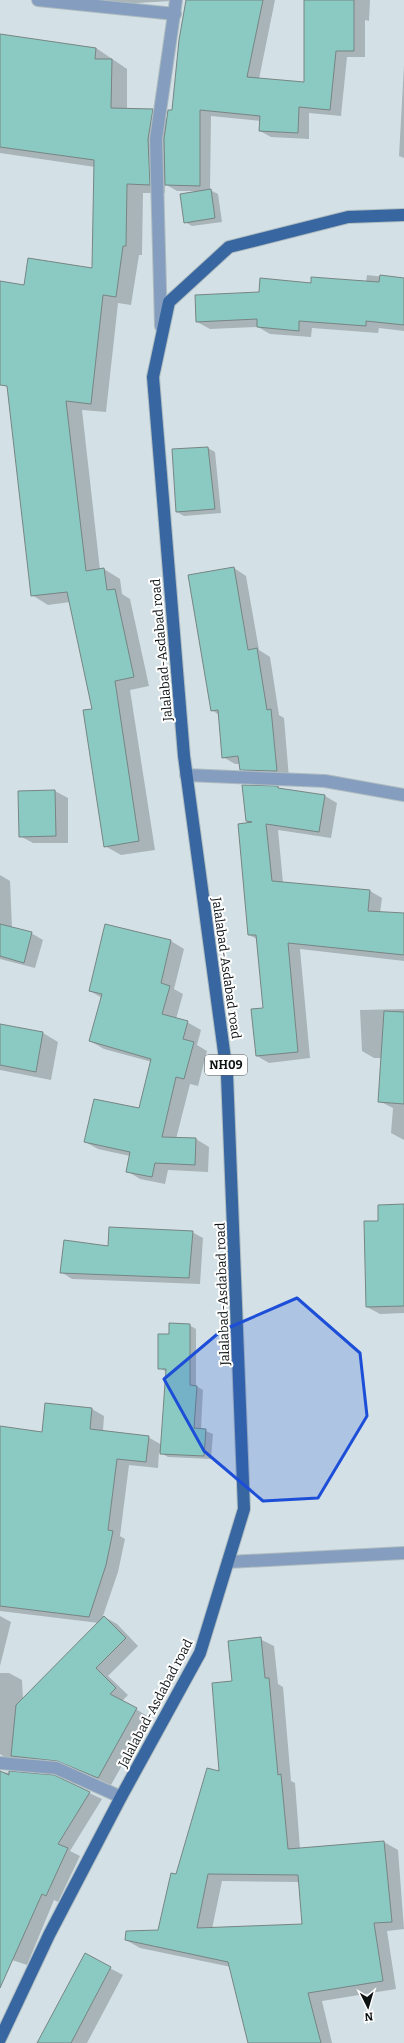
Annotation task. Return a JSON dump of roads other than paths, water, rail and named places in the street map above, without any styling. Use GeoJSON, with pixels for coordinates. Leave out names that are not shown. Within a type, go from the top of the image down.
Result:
{"type":"FeatureCollection","features":[{"type":"Feature","properties":{"kind":"main road","name":"Jalalabad-Asdabad road"},"geometry":{"type":"LineString","coordinates":[[0,2039],[49,1935],[121,1797],[200,1653],[244,1509],[227,1074],[186,775],[153,377],[170,302],[229,247],[348,217],[404,215]]}},
{"type":"Feature","properties":{"kind":"street"},"geometry":{"type":"LineString","coordinates":[[38,0],[175,14]]}},
{"type":"Feature","properties":{"kind":"street"},"geometry":{"type":"LineString","coordinates":[[162,337],[156,139],[176,0]]}},
{"type":"Feature","properties":{"kind":"street"},"geometry":{"type":"LineString","coordinates":[[186,775],[324,781],[404,795]]}},
{"type":"Feature","properties":{"kind":"street"},"geometry":{"type":"LineString","coordinates":[[228,1562],[404,1553]]}},
{"type":"Feature","properties":{"kind":"street"},"geometry":{"type":"LineString","coordinates":[[0,1763],[56,1768],[121,1797]]}}]}
